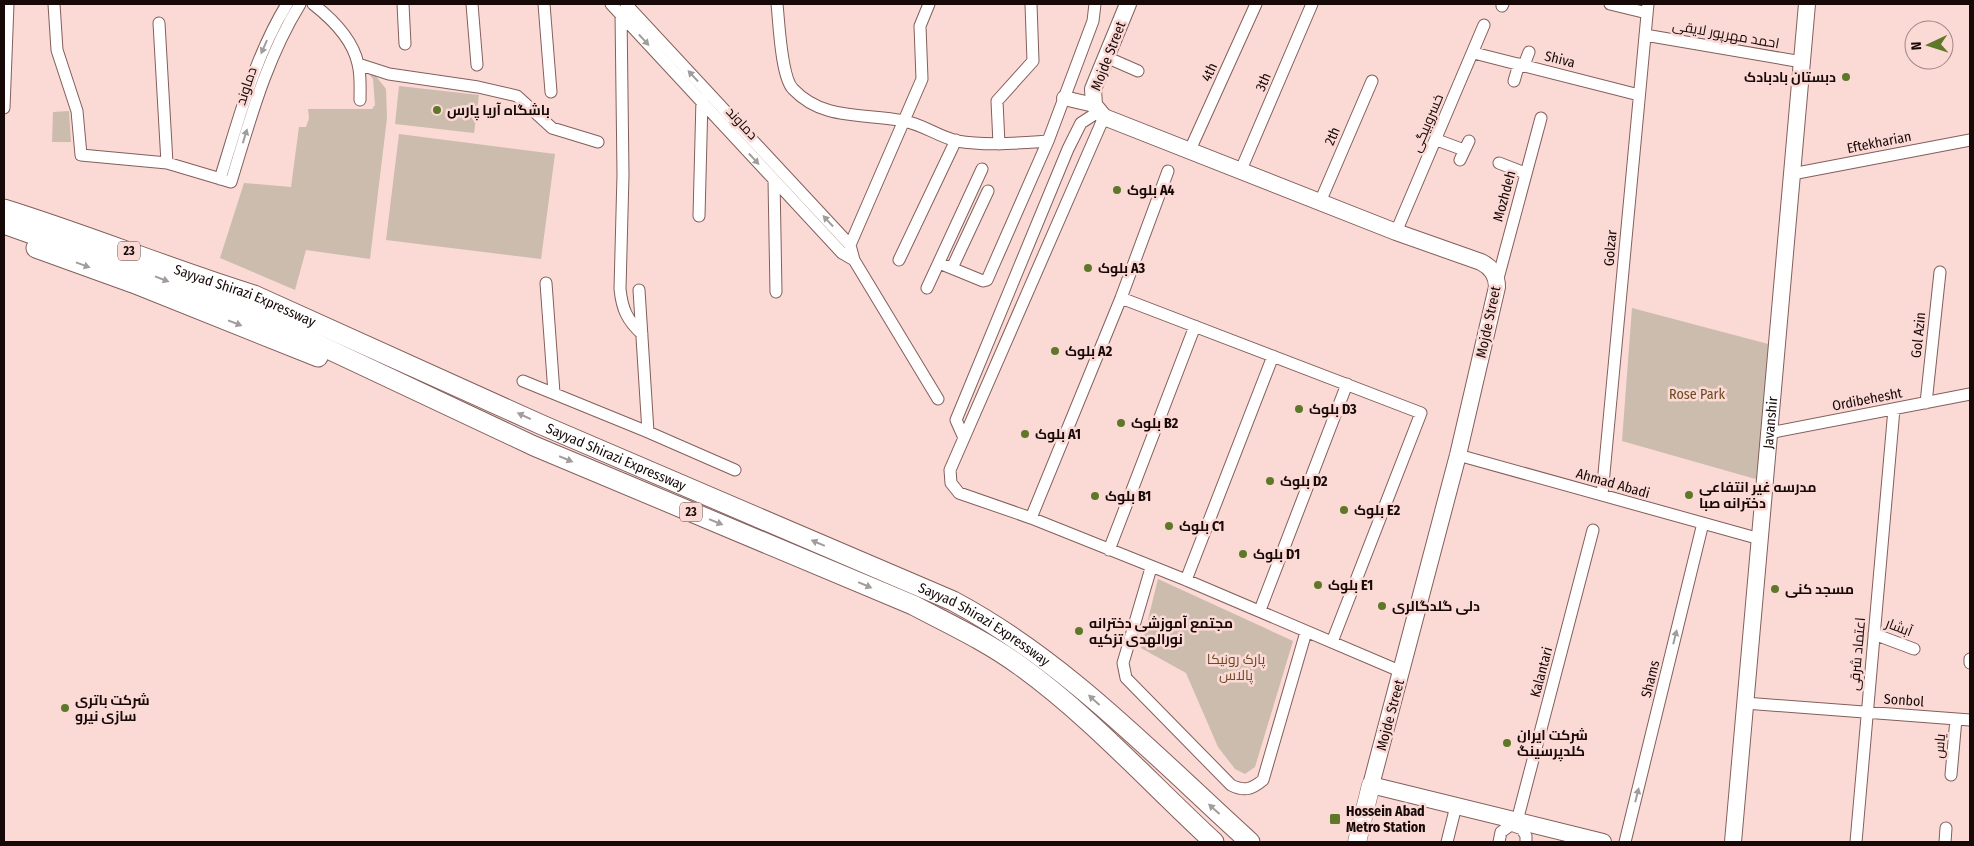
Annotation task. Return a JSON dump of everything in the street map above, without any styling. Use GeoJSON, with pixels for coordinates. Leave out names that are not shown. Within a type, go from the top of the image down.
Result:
{"type":"FeatureCollection","features":[{"type":"Feature","properties":{"kind":"highway"},"geometry":{"type":"LineString","coordinates":[[4,199],[150,245],[223,278],[254,295]]}},
{"type":"Feature","properties":{"kind":"highway","name":"Sayyad Shirazi Expressway"},"geometry":{"type":"LineString","coordinates":[[4,209],[76,232],[217,284],[254,295],[542,425],[953,601],[988,620],[1034,650],[1075,683],[1250,842]]}},
{"type":"Feature","properties":{"kind":"highway","name":"Sayyad Shirazi Expressway"},"geometry":{"type":"LineString","coordinates":[[4,224],[116,262],[245,310],[534,446],[913,605],[972,636],[1018,665],[1064,700],[1214,842]]}},
{"type":"Feature","properties":{"kind":"highway"},"geometry":{"type":"LineString","coordinates":[[4,237],[73,261],[228,321],[534,446]]}},
{"type":"Feature","properties":{"kind":"highway"},"geometry":{"type":"LineString","coordinates":[[1175,807],[1204,842]]}},
{"type":"Feature","properties":{"kind":"main road","name":"Mojde Street"},"geometry":{"type":"LineString","coordinates":[[1128,4],[1093,89],[1098,111],[1189,152],[1396,232],[1481,262],[1491,269],[1497,282],[1458,455],[1357,842]]}},
{"type":"Feature","properties":{"kind":"main road","name":"Javanshir"},"geometry":{"type":"LineString","coordinates":[[1733,842],[1808,4]]}},
{"type":"Feature","properties":{"kind":"main road"},"geometry":{"type":"LineString","coordinates":[[1371,785],[1456,806],[1515,831],[1596,841]]}},
{"type":"Feature","properties":{"kind":"street"},"geometry":{"type":"LineString","coordinates":[[4,108],[8,4]]}},
{"type":"Feature","properties":{"kind":"street"},"geometry":{"type":"LineString","coordinates":[[54,4],[57,50],[77,111],[81,156],[167,163],[225,181]]}},
{"type":"Feature","properties":{"kind":"street","name":"دماوند"},"geometry":{"type":"LineString","coordinates":[[225,181],[255,68],[272,28],[287,4]]}},
{"type":"Feature","properties":{"kind":"street","name":"دماوند"},"geometry":{"type":"LineString","coordinates":[[225,181],[265,72],[282,34],[300,4]]}},
{"type":"Feature","properties":{"kind":"street"},"geometry":{"type":"LineString","coordinates":[[314,4],[345,36],[358,64],[360,100]]}},
{"type":"Feature","properties":{"kind":"street"},"geometry":{"type":"LineString","coordinates":[[402,4],[405,44]]}},
{"type":"Feature","properties":{"kind":"street"},"geometry":{"type":"LineString","coordinates":[[472,4],[477,65]]}},
{"type":"Feature","properties":{"kind":"street"},"geometry":{"type":"LineString","coordinates":[[544,4],[551,92]]}},
{"type":"Feature","properties":{"kind":"street","name":"دماوند"},"geometry":{"type":"LineString","coordinates":[[611,4],[624,7],[704,96],[774,180],[842,253],[854,260]]}},
{"type":"Feature","properties":{"kind":"street"},"geometry":{"type":"LineString","coordinates":[[777,4],[784,64],[792,88],[814,106],[844,116],[905,121],[956,140],[999,144],[1048,141]]}},
{"type":"Feature","properties":{"kind":"street"},"geometry":{"type":"LineString","coordinates":[[850,245],[922,80],[920,32],[929,4]]}},
{"type":"Feature","properties":{"kind":"street"},"geometry":{"type":"LineString","coordinates":[[999,144],[997,101],[1033,61],[1032,4]]}},
{"type":"Feature","properties":{"kind":"street"},"geometry":{"type":"LineString","coordinates":[[939,263],[983,281],[987,280],[1048,141],[1093,21],[1095,4]]}},
{"type":"Feature","properties":{"kind":"street","name":"4th"},"geometry":{"type":"LineString","coordinates":[[1189,152],[1256,4]]}},
{"type":"Feature","properties":{"kind":"street","name":"3th"},"geometry":{"type":"LineString","coordinates":[[1240,172],[1312,4]]}},
{"type":"Feature","properties":{"kind":"street"},"geometry":{"type":"LineString","coordinates":[[1610,4],[1648,8]]}},
{"type":"Feature","properties":{"kind":"street"},"geometry":{"type":"LineString","coordinates":[[624,7],[620,289],[621,306],[628,322],[642,334]]}},
{"type":"Feature","properties":{"kind":"street","name":"Golzar"},"geometry":{"type":"LineString","coordinates":[[1602,495],[1648,8]]}},
{"type":"Feature","properties":{"kind":"street"},"geometry":{"type":"LineString","coordinates":[[159,23],[167,163]]}},
{"type":"Feature","properties":{"kind":"street","name":"خسروبیگی"},"geometry":{"type":"LineString","coordinates":[[1396,232],[1474,53],[1484,25]]}},
{"type":"Feature","properties":{"kind":"street","name":"احمد مهرپور لایقی"},"geometry":{"type":"LineString","coordinates":[[1645,35],[1802,62]]}},
{"type":"Feature","properties":{"kind":"street"},"geometry":{"type":"LineString","coordinates":[[1514,81],[1529,52]]}},
{"type":"Feature","properties":{"kind":"street","name":"Shiva"},"geometry":{"type":"LineString","coordinates":[[1474,53],[1639,95]]}},
{"type":"Feature","properties":{"kind":"street"},"geometry":{"type":"LineString","coordinates":[[1106,57],[1138,70]]}},
{"type":"Feature","properties":{"kind":"street"},"geometry":{"type":"LineString","coordinates":[[358,64],[389,74],[478,87],[517,96],[552,128],[598,142]]}},
{"type":"Feature","properties":{"kind":"street","name":"2th"},"geometry":{"type":"LineString","coordinates":[[1320,202],[1372,81]]}},
{"type":"Feature","properties":{"kind":"street"},"geometry":{"type":"LineString","coordinates":[[700,216],[704,96]]}},
{"type":"Feature","properties":{"kind":"street","name":"دماوند"},"geometry":{"type":"LineString","coordinates":[[704,96],[850,245],[854,260],[938,399]]}},
{"type":"Feature","properties":{"kind":"street"},"geometry":{"type":"LineString","coordinates":[[1064,98],[1098,111]]}},
{"type":"Feature","properties":{"kind":"street"},"geometry":{"type":"LineString","coordinates":[[1098,111],[950,470],[951,483],[959,493],[1031,518],[1151,568],[1186,580],[1402,672]]}},
{"type":"Feature","properties":{"kind":"street"},"geometry":{"type":"LineString","coordinates":[[964,438],[956,420],[1068,149],[1081,123],[1098,111]]}},
{"type":"Feature","properties":{"kind":"street","name":"Mozhdeh"},"geometry":{"type":"LineString","coordinates":[[1497,282],[1541,118]]}},
{"type":"Feature","properties":{"kind":"street"},"geometry":{"type":"LineString","coordinates":[[899,260],[956,140]]}},
{"type":"Feature","properties":{"kind":"street"},"geometry":{"type":"LineString","coordinates":[[1437,140],[1464,150]]}},
{"type":"Feature","properties":{"kind":"street","name":"Eftekharian"},"geometry":{"type":"LineString","coordinates":[[1792,174],[1970,140]]}},
{"type":"Feature","properties":{"kind":"street"},"geometry":{"type":"LineString","coordinates":[[1499,163],[1526,172]]}},
{"type":"Feature","properties":{"kind":"street"},"geometry":{"type":"LineString","coordinates":[[927,288],[982,169]]}},
{"type":"Feature","properties":{"kind":"street"},"geometry":{"type":"LineString","coordinates":[[1031,518],[1121,298],[1168,171]]}},
{"type":"Feature","properties":{"kind":"street"},"geometry":{"type":"LineString","coordinates":[[774,180],[776,292]]}},
{"type":"Feature","properties":{"kind":"street"},"geometry":{"type":"LineString","coordinates":[[952,268],[988,191]]}},
{"type":"Feature","properties":{"kind":"street","name":"Gol Azin"},"geometry":{"type":"LineString","coordinates":[[1926,403],[1940,272]]}},
{"type":"Feature","properties":{"kind":"street"},"geometry":{"type":"LineString","coordinates":[[546,282],[554,393]]}},
{"type":"Feature","properties":{"kind":"street"},"geometry":{"type":"LineString","coordinates":[[639,290],[648,432]]}},
{"type":"Feature","properties":{"kind":"street"},"geometry":{"type":"LineString","coordinates":[[1121,298],[1421,413],[1332,642]]}},
{"type":"Feature","properties":{"kind":"street"},"geometry":{"type":"LineString","coordinates":[[1109,550],[1195,326]]}},
{"type":"Feature","properties":{"kind":"street"},"geometry":{"type":"LineString","coordinates":[[1186,580],[1273,356]]}},
{"type":"Feature","properties":{"kind":"street"},"geometry":{"type":"LineString","coordinates":[[523,381],[735,470]]}},
{"type":"Feature","properties":{"kind":"street"},"geometry":{"type":"LineString","coordinates":[[1260,610],[1347,384]]}},
{"type":"Feature","properties":{"kind":"street","name":"Ordibehesht"},"geometry":{"type":"LineString","coordinates":[[1769,433],[1970,394]]}},
{"type":"Feature","properties":{"kind":"street","name":"اعتماد شرقی"},"geometry":{"type":"LineString","coordinates":[[1856,842],[1894,409]]}},
{"type":"Feature","properties":{"kind":"street","name":"Ahmad Abadi"},"geometry":{"type":"LineString","coordinates":[[1458,455],[1760,539]]}},
{"type":"Feature","properties":{"kind":"street","name":"Shams"},"geometry":{"type":"LineString","coordinates":[[1625,842],[1703,523]]}},
{"type":"Feature","properties":{"kind":"street","name":"Kalantari"},"geometry":{"type":"LineString","coordinates":[[1515,831],[1593,530]]}},
{"type":"Feature","properties":{"kind":"street"},"geometry":{"type":"LineString","coordinates":[[1151,568],[1123,663],[1123,672],[1126,678],[1231,785],[1241,790],[1252,789],[1263,780],[1306,632]]}},
{"type":"Feature","properties":{"kind":"street","name":"آبشار"},"geometry":{"type":"LineString","coordinates":[[1874,634],[1914,649]]}},
{"type":"Feature","properties":{"kind":"street","name":"Sonbol"},"geometry":{"type":"LineString","coordinates":[[1745,703],[1970,720]]}},
{"type":"Feature","properties":{"kind":"street","name":"یاس"},"geometry":{"type":"LineString","coordinates":[[1951,775],[1956,719]]}},
{"type":"Feature","properties":{"kind":"street"},"geometry":{"type":"LineString","coordinates":[[1447,842],[1456,806]]}},
{"type":"Feature","properties":{"kind":"street"},"geometry":{"type":"LineString","coordinates":[[1945,842],[1946,828]]}},
{"type":"Feature","properties":{"kind":"green space"},"geometry":{"type":"Polygon","coordinates":[[[370,75],[375,75],[386,89],[387,118],[370,259],[306,250],[295,290],[220,258],[244,183],[291,187],[299,127],[306,127],[309,118],[308,109],[372,109],[375,105],[373,79],[370,75]]]}},
{"type":"Feature","properties":{"kind":"green space","name":"باشگاه آریا پارس"},"geometry":{"type":"Polygon","coordinates":[[[399,86],[479,95],[474,133],[395,124],[399,86]]]}},
{"type":"Feature","properties":{"kind":"green space"},"geometry":{"type":"Polygon","coordinates":[[[69,111],[71,142],[52,142],[53,112],[69,111]]]}},
{"type":"Feature","properties":{"kind":"green space"},"geometry":{"type":"Polygon","coordinates":[[[399,134],[555,154],[541,259],[386,240],[399,134]]]}},
{"type":"Feature","properties":{"kind":"green space","name":"Rose Park"},"geometry":{"type":"Polygon","coordinates":[[[1632,308],[1772,345],[1759,480],[1622,441],[1632,308]]]}},
{"type":"Feature","properties":{"kind":"green space","name":"پارک رونیکا پالاس"},"geometry":{"type":"Polygon","coordinates":[[[1158,579],[1293,641],[1255,767],[1245,774],[1235,769],[1218,747],[1186,673],[1141,648],[1158,579]]]}},
{"type":"Feature","properties":{"kind":"place","name":"دبستان بادبادک"},"geometry":{"type":"Point","coordinates":[1846,77]}},
{"type":"Feature","properties":{"kind":"place","name":"باشگاه آریا پارس"},"geometry":{"type":"Point","coordinates":[437,110]}},
{"type":"Feature","properties":{"kind":"place","name":"بلوک A4"},"geometry":{"type":"Point","coordinates":[1117,190]}},
{"type":"Feature","properties":{"kind":"place","name":"بلوک A3"},"geometry":{"type":"Point","coordinates":[1088,268]}},
{"type":"Feature","properties":{"kind":"place","name":"بلوک A2"},"geometry":{"type":"Point","coordinates":[1055,351]}},
{"type":"Feature","properties":{"kind":"place","name":"بلوک D3"},"geometry":{"type":"Point","coordinates":[1299,409]}},
{"type":"Feature","properties":{"kind":"place","name":"بلوک B2"},"geometry":{"type":"Point","coordinates":[1121,423]}},
{"type":"Feature","properties":{"kind":"place","name":"بلوک A1"},"geometry":{"type":"Point","coordinates":[1025,434]}},
{"type":"Feature","properties":{"kind":"place","name":"بلوک D2"},"geometry":{"type":"Point","coordinates":[1270,481]}},
{"type":"Feature","properties":{"kind":"place","name":"مدرسه غیر انتفاعی دخترانه صبا"},"geometry":{"type":"Point","coordinates":[1689,495]}},
{"type":"Feature","properties":{"kind":"place","name":"بلوک B1"},"geometry":{"type":"Point","coordinates":[1095,496]}},
{"type":"Feature","properties":{"kind":"place","name":"بلوک E2"},"geometry":{"type":"Point","coordinates":[1344,510]}},
{"type":"Feature","properties":{"kind":"place","name":"بلوک C1"},"geometry":{"type":"Point","coordinates":[1169,526]}},
{"type":"Feature","properties":{"kind":"place","name":"بلوک D1"},"geometry":{"type":"Point","coordinates":[1243,554]}},
{"type":"Feature","properties":{"kind":"place","name":"بلوک E1"},"geometry":{"type":"Point","coordinates":[1318,585]}},
{"type":"Feature","properties":{"kind":"place","name":"مسجد کنی"},"geometry":{"type":"Point","coordinates":[1775,589]}},
{"type":"Feature","properties":{"kind":"place","name":"دلی گلدگالری"},"geometry":{"type":"Point","coordinates":[1382,606]}},
{"type":"Feature","properties":{"kind":"place","name":"مجتمع آموزشی دخترانه نورالهدی تزکیه"},"geometry":{"type":"Point","coordinates":[1079,631]}},
{"type":"Feature","properties":{"kind":"place","name":"شرکت باتری سازی نیرو"},"geometry":{"type":"Point","coordinates":[65,708]}},
{"type":"Feature","properties":{"kind":"place","name":"شرکت ایران کلدپرسینگ"},"geometry":{"type":"Point","coordinates":[1507,743]}},
{"type":"Feature","properties":{"kind":"place","name":"Hossein Abad Metro Station"},"geometry":{"type":"Point","coordinates":[1335,819]}}]}
